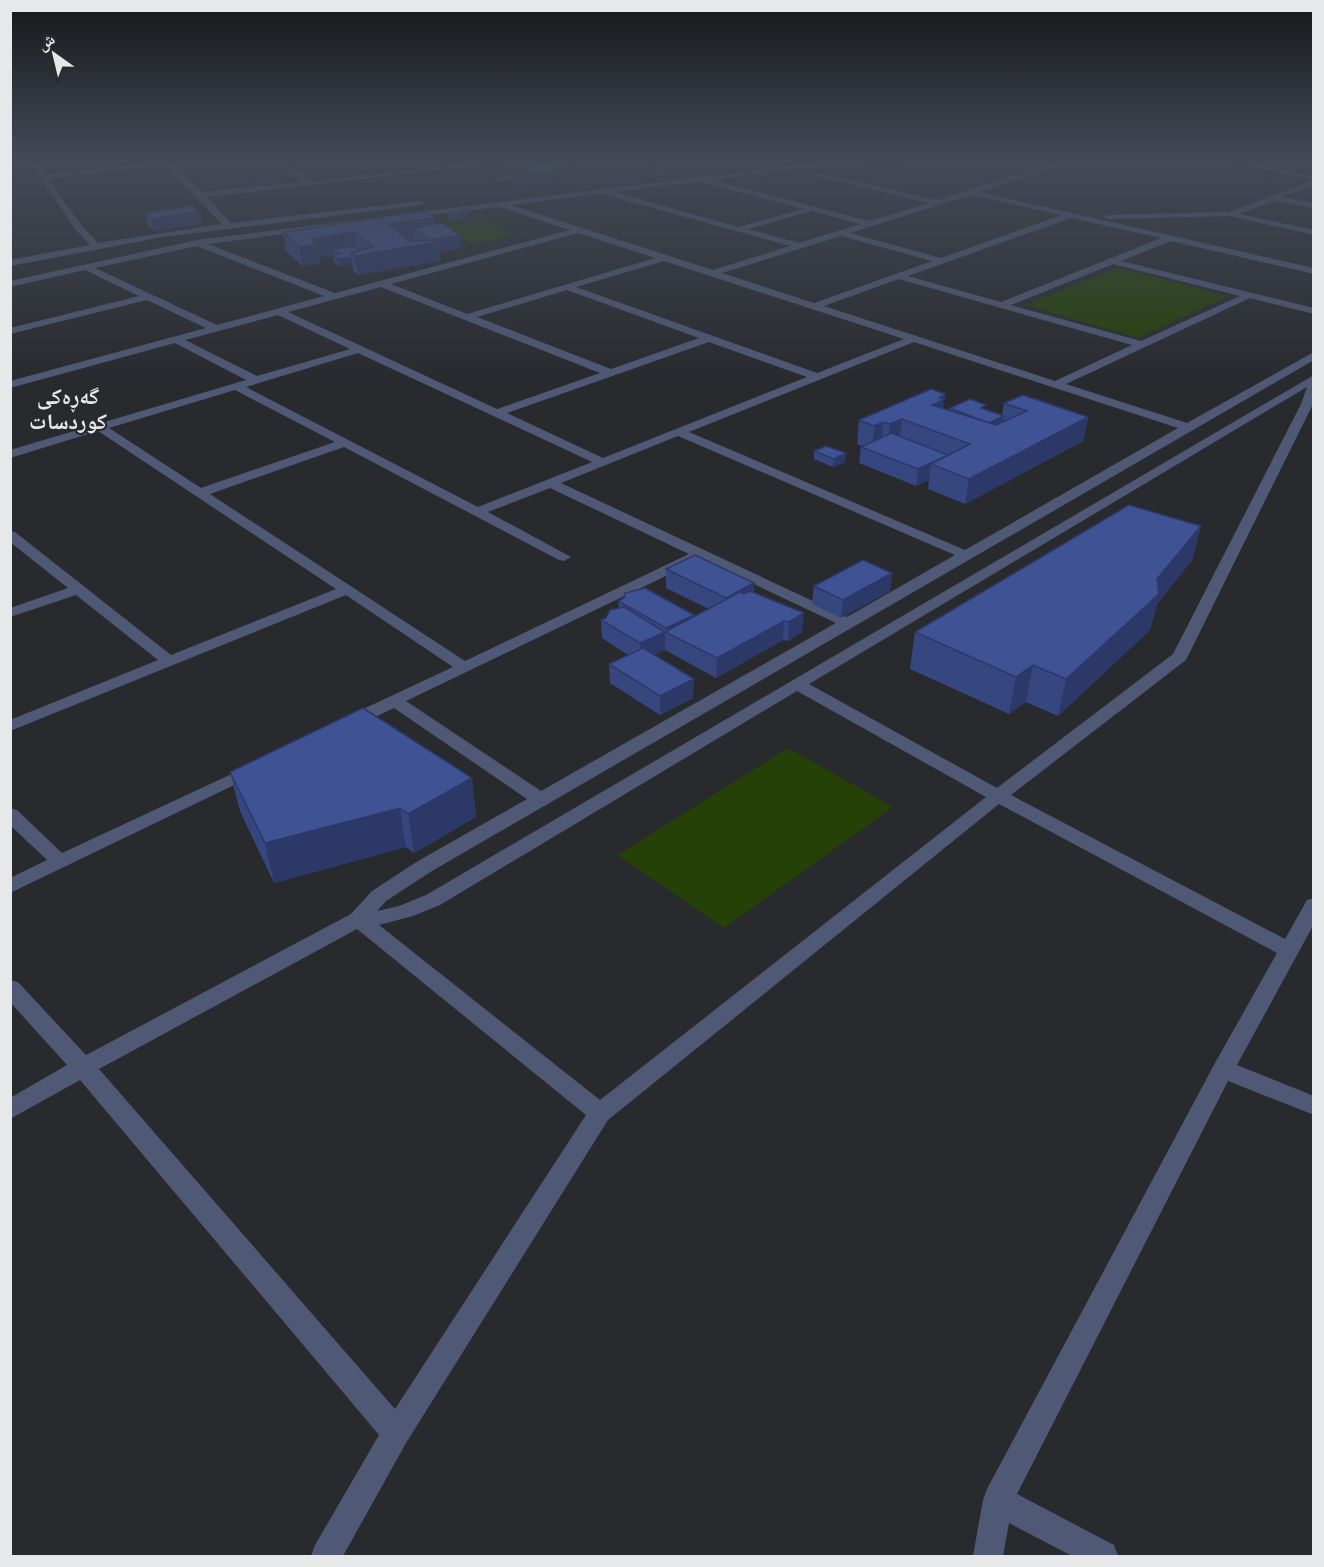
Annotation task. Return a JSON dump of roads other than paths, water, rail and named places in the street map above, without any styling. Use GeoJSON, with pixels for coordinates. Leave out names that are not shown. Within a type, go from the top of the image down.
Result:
{"type":"FeatureCollection","features":[{"type":"Feature","properties":{"kind":"street"},"geometry":{"type":"LineString","coordinates":[[85,234],[95,245]]}},
{"type":"Feature","properties":{"kind":"street"},"geometry":{"type":"LineString","coordinates":[[10,263],[95,245],[167,234]]}},
{"type":"Feature","properties":{"kind":"street"},"geometry":{"type":"LineString","coordinates":[[10,284],[197,243],[265,234]]}},
{"type":"Feature","properties":{"kind":"street"},"geometry":{"type":"LineString","coordinates":[[10,385],[563,234]]}},
{"type":"Feature","properties":{"kind":"street"},"geometry":{"type":"LineString","coordinates":[[591,234],[1187,427]]}},
{"type":"Feature","properties":{"kind":"street"},"geometry":{"type":"LineString","coordinates":[[756,234],[798,246]]}},
{"type":"Feature","properties":{"kind":"street"},"geometry":{"type":"LineString","coordinates":[[711,274],[836,234]]}},
{"type":"Feature","properties":{"kind":"street"},"geometry":{"type":"LineString","coordinates":[[844,234],[941,261]]}},
{"type":"Feature","properties":{"kind":"street"},"geometry":{"type":"LineString","coordinates":[[812,307],[1016,234]]}},
{"type":"Feature","properties":{"kind":"street"},"geometry":{"type":"LineString","coordinates":[[1153,234],[1314,271]]}},
{"type":"Feature","properties":{"kind":"street"},"geometry":{"type":"LineString","coordinates":[[1002,305],[1170,238]]}},
{"type":"Feature","properties":{"kind":"street"},"geometry":{"type":"LineString","coordinates":[[197,243],[335,297]]}},
{"type":"Feature","properties":{"kind":"street"},"geometry":{"type":"LineString","coordinates":[[467,317],[663,258]]}},
{"type":"Feature","properties":{"kind":"street"},"geometry":{"type":"LineString","coordinates":[[1112,261],[1314,311]]}},
{"type":"Feature","properties":{"kind":"street"},"geometry":{"type":"LineString","coordinates":[[86,267],[216,329]]}},
{"type":"Feature","properties":{"kind":"street"},"geometry":{"type":"LineString","coordinates":[[899,276],[1142,345]]}},
{"type":"Feature","properties":{"kind":"street"},"geometry":{"type":"LineString","coordinates":[[382,284],[611,373]]}},
{"type":"Feature","properties":{"kind":"street"},"geometry":{"type":"LineString","coordinates":[[567,288],[817,377]]}},
{"type":"Feature","properties":{"kind":"street"},"geometry":{"type":"LineString","coordinates":[[1055,385],[1249,295]]}},
{"type":"Feature","properties":{"kind":"street"},"geometry":{"type":"LineString","coordinates":[[10,331],[149,296]]}},
{"type":"Feature","properties":{"kind":"street"},"geometry":{"type":"LineString","coordinates":[[279,312],[602,462]]}},
{"type":"Feature","properties":{"kind":"street"},"geometry":{"type":"LineString","coordinates":[[497,413],[709,338]]}},
{"type":"Feature","properties":{"kind":"street"},"geometry":{"type":"LineString","coordinates":[[477,512],[913,339]]}},
{"type":"Feature","properties":{"kind":"street"},"geometry":{"type":"LineString","coordinates":[[176,340],[255,380]]}},
{"type":"Feature","properties":{"kind":"street"},"geometry":{"type":"LineString","coordinates":[[10,454],[360,350]]}},
{"type":"Feature","properties":{"kind":"street"},"geometry":{"type":"LineString","coordinates":[[10,1110],[83,1067],[358,919],[379,896],[395,884],[1314,355]]}},
{"type":"Feature","properties":{"kind":"street"},"geometry":{"type":"LineString","coordinates":[[358,919],[395,915],[416,909],[433,900],[1314,378]]}},
{"type":"Feature","properties":{"kind":"street"},"geometry":{"type":"LineString","coordinates":[[326,1557],[396,1433],[600,1113],[623,1092],[998,796],[1180,657],[1307,404],[1314,384]]}},
{"type":"Feature","properties":{"kind":"street"},"geometry":{"type":"LineString","coordinates":[[236,386],[564,557]]}},
{"type":"Feature","properties":{"kind":"street"},"geometry":{"type":"LineString","coordinates":[[100,427],[464,667]]}},
{"type":"Feature","properties":{"kind":"street"},"geometry":{"type":"LineString","coordinates":[[678,432],[966,555]]}},
{"type":"Feature","properties":{"kind":"street"},"geometry":{"type":"LineString","coordinates":[[198,493],[345,443]]}},
{"type":"Feature","properties":{"kind":"street"},"geometry":{"type":"LineString","coordinates":[[550,483],[848,623]]}},
{"type":"Feature","properties":{"kind":"street"},"geometry":{"type":"LineString","coordinates":[[10,535],[168,661]]}},
{"type":"Feature","properties":{"kind":"street"},"geometry":{"type":"LineString","coordinates":[[330,732],[700,554]]}},
{"type":"Feature","properties":{"kind":"street"},"geometry":{"type":"LineString","coordinates":[[10,613],[78,589]]}},
{"type":"Feature","properties":{"kind":"street"},"geometry":{"type":"LineString","coordinates":[[10,726],[346,590]]}},
{"type":"Feature","properties":{"kind":"street"},"geometry":{"type":"LineString","coordinates":[[798,685],[998,796],[1289,950]]}},
{"type":"Feature","properties":{"kind":"street"},"geometry":{"type":"LineString","coordinates":[[395,701],[541,800]]}},
{"type":"Feature","properties":{"kind":"street"},"geometry":{"type":"LineString","coordinates":[[10,886],[265,763]]}},
{"type":"Feature","properties":{"kind":"street"},"geometry":{"type":"LineString","coordinates":[[10,814],[60,862]]}},
{"type":"Feature","properties":{"kind":"street"},"geometry":{"type":"LineString","coordinates":[[988,1557],[998,1500],[1223,1069],[1314,905]]}},
{"type":"Feature","properties":{"kind":"street"},"geometry":{"type":"LineString","coordinates":[[358,919],[600,1113]]}},
{"type":"Feature","properties":{"kind":"street"},"geometry":{"type":"LineString","coordinates":[[10,988],[83,1067],[396,1433]]}},
{"type":"Feature","properties":{"kind":"street"},"geometry":{"type":"LineString","coordinates":[[1223,1069],[1314,1106]]}},
{"type":"Feature","properties":{"kind":"street"},"geometry":{"type":"LineString","coordinates":[[998,1500],[1103,1557]]}},
{"type":"Feature","properties":{"kind":"district","name":"گەڕەکی کوردسات"},"geometry":{"type":"Point","coordinates":[68,408]}}]}
